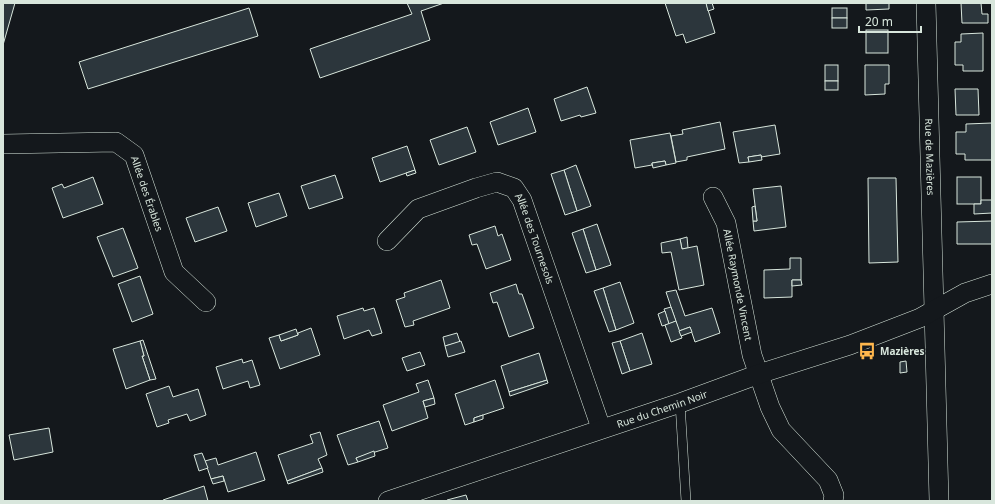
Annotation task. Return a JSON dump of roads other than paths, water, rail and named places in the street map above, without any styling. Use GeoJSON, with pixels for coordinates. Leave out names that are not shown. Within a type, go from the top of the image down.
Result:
{"type":"FeatureCollection","features":[{"type":"Feature","properties":{"kind":"street","name":"Rue de Mazières"},"geometry":{"type":"LineString","coordinates":[[926,3],[939,501]]}},
{"type":"Feature","properties":{"kind":"street","name":"Allée des Érables"},"geometry":{"type":"LineString","coordinates":[[3,144],[116,142],[134,156],[174,272],[206,302]]}},
{"type":"Feature","properties":{"kind":"street","name":"Allée des Tournesols"},"geometry":{"type":"LineString","coordinates":[[388,241],[418,209],[497,182],[514,188],[522,200],[601,428]]}},
{"type":"Feature","properties":{"kind":"street","name":"Allée Raymonde Vincent"},"geometry":{"type":"LineString","coordinates":[[713,197],[726,223],[752,356],[770,407],[781,430],[828,480],[834,495],[833,501]]}},
{"type":"Feature","properties":{"kind":"street","name":"Rue du Chemin Noir"},"geometry":{"type":"LineString","coordinates":[[388,501],[759,374],[850,345],[920,318],[965,293],[992,284]]}},
{"type":"Feature","properties":{"kind":"lane"},"geometry":{"type":"LineString","coordinates":[[680,402],[686,501]]}},
{"type":"Feature","properties":{"kind":"place","name":"Mazières"},"geometry":{"type":"Point","coordinates":[867,351]}}]}
